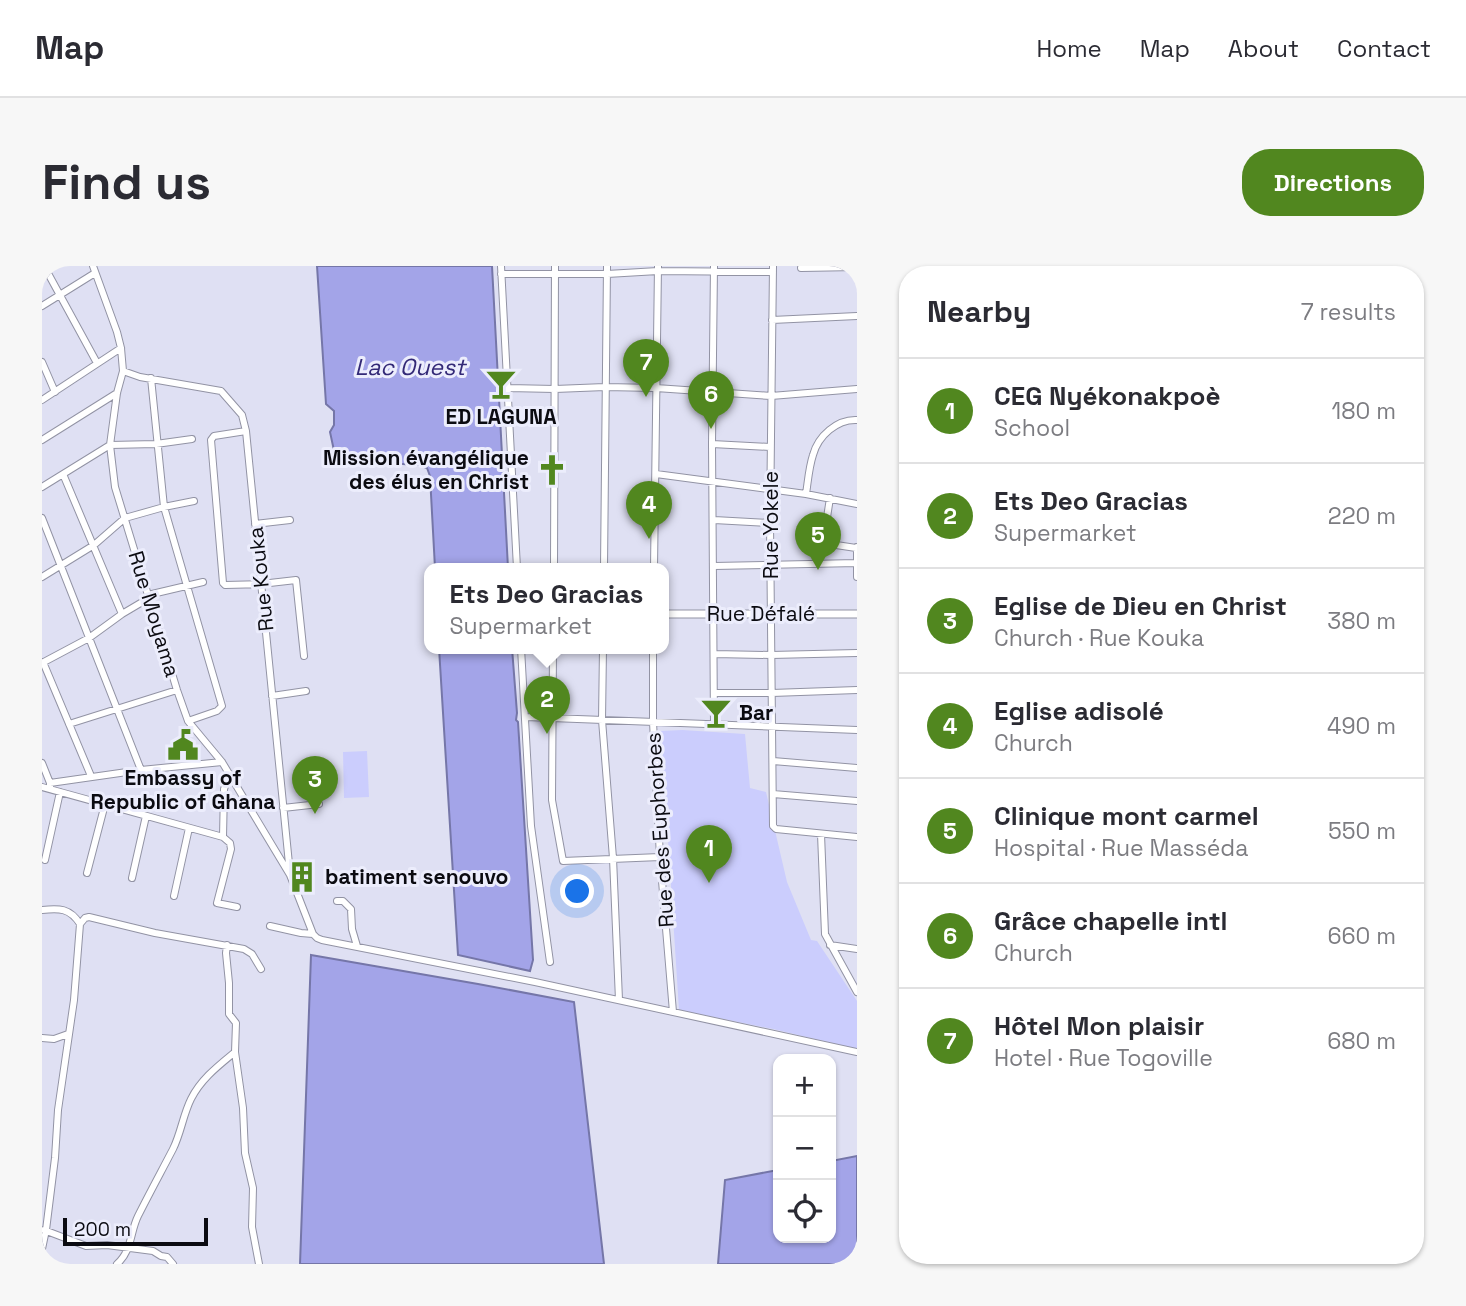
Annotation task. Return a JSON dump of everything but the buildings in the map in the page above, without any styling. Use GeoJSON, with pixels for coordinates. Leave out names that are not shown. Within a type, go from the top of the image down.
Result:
{"type":"FeatureCollection","features":[{"type":"Feature","properties":{"kind":"street"},"geometry":{"type":"LineString","coordinates":[[44,266],[97,363]]}},
{"type":"Feature","properties":{"kind":"street"},"geometry":{"type":"LineString","coordinates":[[604,563],[607,266]]}},
{"type":"Feature","properties":{"kind":"street"},"geometry":{"type":"LineString","coordinates":[[801,268],[857,267]]}},
{"type":"Feature","properties":{"kind":"street"},"geometry":{"type":"LineString","coordinates":[[42,306],[60,296],[94,269]]}},
{"type":"Feature","properties":{"kind":"street","name":"Rue Moyama"},"geometry":{"type":"LineString","coordinates":[[94,269],[121,348],[122,371],[110,445],[116,487],[177,690],[188,721],[230,774],[290,876],[313,934]]}},
{"type":"Feature","properties":{"kind":"street"},"geometry":{"type":"LineString","coordinates":[[654,563],[658,269]]}},
{"type":"Feature","properties":{"kind":"street"},"geometry":{"type":"LineString","coordinates":[[517,563],[501,270],[607,274],[658,269],[773,269]]}},
{"type":"Feature","properties":{"kind":"street"},"geometry":{"type":"LineString","coordinates":[[714,269],[714,725]]}},
{"type":"Feature","properties":{"kind":"street","name":"Rue Yokele"},"geometry":{"type":"LineString","coordinates":[[773,269],[770,447],[773,827],[821,834]]}},
{"type":"Feature","properties":{"kind":"street"},"geometry":{"type":"LineString","coordinates":[[554,563],[555,270]]}},
{"type":"Feature","properties":{"kind":"street"},"geometry":{"type":"LineString","coordinates":[[772,320],[857,316]]}},
{"type":"Feature","properties":{"kind":"street"},"geometry":{"type":"LineString","coordinates":[[42,400],[121,348]]}},
{"type":"Feature","properties":{"kind":"street"},"geometry":{"type":"LineString","coordinates":[[42,362],[55,392]]}},
{"type":"Feature","properties":{"kind":"street","name":"Rue Kouka"},"geometry":{"type":"LineString","coordinates":[[122,371],[221,391],[242,415],[246,431],[290,876]]}},
{"type":"Feature","properties":{"kind":"street"},"geometry":{"type":"LineString","coordinates":[[150,378],[164,507],[222,706],[217,711],[188,721]]}},
{"type":"Feature","properties":{"kind":"street"},"geometry":{"type":"LineString","coordinates":[[507,388],[656,388],[771,396],[857,389]]}},
{"type":"Feature","properties":{"kind":"street"},"geometry":{"type":"LineString","coordinates":[[42,440],[117,393]]}},
{"type":"Feature","properties":{"kind":"street"},"geometry":{"type":"LineString","coordinates":[[806,494],[813,453],[834,426],[842,421],[857,420]]}},
{"type":"Feature","properties":{"kind":"street"},"geometry":{"type":"LineString","coordinates":[[246,431],[214,436],[211,440],[223,583],[261,584],[296,580],[304,656]]}},
{"type":"Feature","properties":{"kind":"street"},"geometry":{"type":"LineString","coordinates":[[42,486],[110,445],[156,444],[192,439]]}},
{"type":"Feature","properties":{"kind":"street"},"geometry":{"type":"LineString","coordinates":[[712,444],[770,447]]}},
{"type":"Feature","properties":{"kind":"street"},"geometry":{"type":"LineString","coordinates":[[63,474],[122,614]]}},
{"type":"Feature","properties":{"kind":"street"},"geometry":{"type":"LineString","coordinates":[[656,474],[806,494],[857,504]]}},
{"type":"Feature","properties":{"kind":"street"},"geometry":{"type":"LineString","coordinates":[[830,498],[823,543],[857,547],[857,577]]}},
{"type":"Feature","properties":{"kind":"street"},"geometry":{"type":"LineString","coordinates":[[42,577],[94,545],[125,518],[194,501]]}},
{"type":"Feature","properties":{"kind":"street"},"geometry":{"type":"LineString","coordinates":[[42,518],[141,770]]}},
{"type":"Feature","properties":{"kind":"street"},"geometry":{"type":"LineString","coordinates":[[255,524],[290,520]]}},
{"type":"Feature","properties":{"kind":"street"},"geometry":{"type":"LineString","coordinates":[[714,520],[770,523]]}},
{"type":"Feature","properties":{"kind":"street"},"geometry":{"type":"LineString","coordinates":[[714,566],[857,563]]}},
{"type":"Feature","properties":{"kind":"street"},"geometry":{"type":"LineString","coordinates":[[91,776],[42,662],[89,638],[152,594],[203,582]]}},
{"type":"Feature","properties":{"kind":"street","name":"Rue Défalé"},"geometry":{"type":"LineString","coordinates":[[669,614],[857,614]]}},
{"type":"Feature","properties":{"kind":"street"},"geometry":{"type":"LineString","coordinates":[[714,654],[857,653]]}},
{"type":"Feature","properties":{"kind":"street"},"geometry":{"type":"LineString","coordinates":[[521,654],[531,826],[550,961]]}},
{"type":"Feature","properties":{"kind":"street"},"geometry":{"type":"LineString","coordinates":[[553,654],[552,800],[563,861],[660,857]]}},
{"type":"Feature","properties":{"kind":"street"},"geometry":{"type":"LineString","coordinates":[[603,654],[603,720],[619,1000]]}},
{"type":"Feature","properties":{"kind":"street","name":"Rue des Euphorbes"},"geometry":{"type":"LineString","coordinates":[[653,654],[653,722],[660,857],[673,1012]]}},
{"type":"Feature","properties":{"kind":"street"},"geometry":{"type":"LineString","coordinates":[[69,724],[177,690]]}},
{"type":"Feature","properties":{"kind":"street"},"geometry":{"type":"LineString","coordinates":[[714,693],[857,690]]}},
{"type":"Feature","properties":{"kind":"street"},"geometry":{"type":"LineString","coordinates":[[272,696],[306,691]]}},
{"type":"Feature","properties":{"kind":"street"},"geometry":{"type":"LineString","coordinates":[[526,717],[857,730]]}},
{"type":"Feature","properties":{"kind":"street"},"geometry":{"type":"LineString","coordinates":[[773,761],[857,768]]}},
{"type":"Feature","properties":{"kind":"street"},"geometry":{"type":"LineString","coordinates":[[42,762],[47,786]]}},
{"type":"Feature","properties":{"kind":"street"},"geometry":{"type":"LineString","coordinates":[[47,786],[91,776],[222,762]]}},
{"type":"Feature","properties":{"kind":"street"},"geometry":{"type":"LineString","coordinates":[[223,837],[224,789],[230,774]]}},
{"type":"Feature","properties":{"kind":"street"},"geometry":{"type":"LineString","coordinates":[[47,786],[60,792],[223,837],[230,843],[231,849],[217,903],[237,907]]}},
{"type":"Feature","properties":{"kind":"street"},"geometry":{"type":"LineString","coordinates":[[46,860],[60,792]]}},
{"type":"Feature","properties":{"kind":"street"},"geometry":{"type":"LineString","coordinates":[[774,794],[857,801]]}},
{"type":"Feature","properties":{"kind":"street"},"geometry":{"type":"LineString","coordinates":[[87,873],[105,804]]}},
{"type":"Feature","properties":{"kind":"street"},"geometry":{"type":"LineString","coordinates":[[283,808],[319,804]]}},
{"type":"Feature","properties":{"kind":"street"},"geometry":{"type":"LineString","coordinates":[[132,878],[146,816]]}},
{"type":"Feature","properties":{"kind":"street"},"geometry":{"type":"LineString","coordinates":[[174,896],[189,828]]}},
{"type":"Feature","properties":{"kind":"street"},"geometry":{"type":"LineString","coordinates":[[857,837],[821,834],[825,931],[857,992]]}},
{"type":"Feature","properties":{"kind":"street"},"geometry":{"type":"LineString","coordinates":[[337,901],[343,901],[351,909],[352,929],[357,946]]}},
{"type":"Feature","properties":{"kind":"street"},"geometry":{"type":"LineString","coordinates":[[42,909],[68,911],[80,923]]}},
{"type":"Feature","properties":{"kind":"street"},"geometry":{"type":"LineString","coordinates":[[42,1249],[74,1000],[80,923],[89,917],[155,933],[244,949],[252,954],[261,969]]}},
{"type":"Feature","properties":{"kind":"street"},"geometry":{"type":"LineString","coordinates":[[270,926],[313,934],[322,940],[535,982],[857,1052]]}},
{"type":"Feature","properties":{"kind":"street"},"geometry":{"type":"LineString","coordinates":[[228,945],[226,953],[229,1014],[236,1023],[234,1052],[243,1108],[245,1153],[253,1188],[252,1227],[259,1264]]}},
{"type":"Feature","properties":{"kind":"street"},"geometry":{"type":"LineString","coordinates":[[830,945],[857,949]]}},
{"type":"Feature","properties":{"kind":"street"},"geometry":{"type":"LineString","coordinates":[[42,1038],[54,1039],[68,1034]]}},
{"type":"Feature","properties":{"kind":"street"},"geometry":{"type":"LineString","coordinates":[[117,1264],[129,1248],[137,1219],[174,1147],[191,1098],[206,1077],[234,1052]]}},
{"type":"Feature","properties":{"kind":"street"},"geometry":{"type":"LineString","coordinates":[[44,1230],[86,1246],[107,1245],[153,1251],[167,1257],[173,1264]]}},
{"type":"Feature","properties":{"kind":"shaded area"},"geometry":{"type":"Polygon","coordinates":[[[661,731],[745,734],[750,788],[766,792],[787,882],[811,940],[817,941],[857,1001],[857,1049],[679,1010],[661,731]]]}},
{"type":"Feature","properties":{"kind":"shaded area"},"geometry":{"type":"Polygon","coordinates":[[[367,751],[369,797],[344,798],[343,752],[367,751]]]}},
{"type":"Feature","properties":{"kind":"water","name":"Lac Ouest"},"geometry":{"type":"Polygon","coordinates":[[[317,266],[492,266],[508,563],[435,563],[430,476],[427,468],[419,465],[336,460],[330,432],[334,425],[334,411],[326,404],[317,266]]]}},
{"type":"Feature","properties":{"kind":"water"},"geometry":{"type":"Polygon","coordinates":[[[439,654],[512,654],[533,960],[530,971],[458,955],[439,654]]]}},
{"type":"Feature","properties":{"kind":"water"},"geometry":{"type":"Polygon","coordinates":[[[311,955],[574,1002],[604,1264],[300,1264],[311,955]]]}},
{"type":"Feature","properties":{"kind":"water"},"geometry":{"type":"Polygon","coordinates":[[[857,1156],[857,1264],[718,1264],[725,1180],[773,1171],[773,1243],[836,1243],[836,1160],[857,1156]]]}},
{"type":"Feature","properties":{"kind":"place","name":"ED LAGUNA"},"geometry":{"type":"Point","coordinates":[501,384]}},
{"type":"Feature","properties":{"kind":"place","name":"Hôtel Mon plaisir"},"geometry":{"type":"Point","coordinates":[646,397]}},
{"type":"Feature","properties":{"kind":"place","name":"Grâce chapelle intl"},"geometry":{"type":"Point","coordinates":[711,429]}},
{"type":"Feature","properties":{"kind":"place","name":"Mission évangélique des élus en Christ"},"geometry":{"type":"Point","coordinates":[552,470]}},
{"type":"Feature","properties":{"kind":"place","name":"Eglise adisolé"},"geometry":{"type":"Point","coordinates":[649,539]}},
{"type":"Feature","properties":{"kind":"place","name":"Clinique mont carmel"},"geometry":{"type":"Point","coordinates":[818,570]}},
{"type":"Feature","properties":{"kind":"place","name":"Bar"},"geometry":{"type":"Point","coordinates":[716,713]}},
{"type":"Feature","properties":{"kind":"place","name":"Ets Deo Gracias"},"geometry":{"type":"Point","coordinates":[547,734]}},
{"type":"Feature","properties":{"kind":"place","name":"Embassy of Republic of Ghana"},"geometry":{"type":"Point","coordinates":[183,745]}},
{"type":"Feature","properties":{"kind":"place","name":"Eglise de Dieu en Christ"},"geometry":{"type":"Point","coordinates":[315,814]}},
{"type":"Feature","properties":{"kind":"place","name":"batiment senouvo"},"geometry":{"type":"Point","coordinates":[302,877]}},
{"type":"Feature","properties":{"kind":"place","name":"CEG Nyékonakpoè"},"geometry":{"type":"Point","coordinates":[709,883]}}]}
